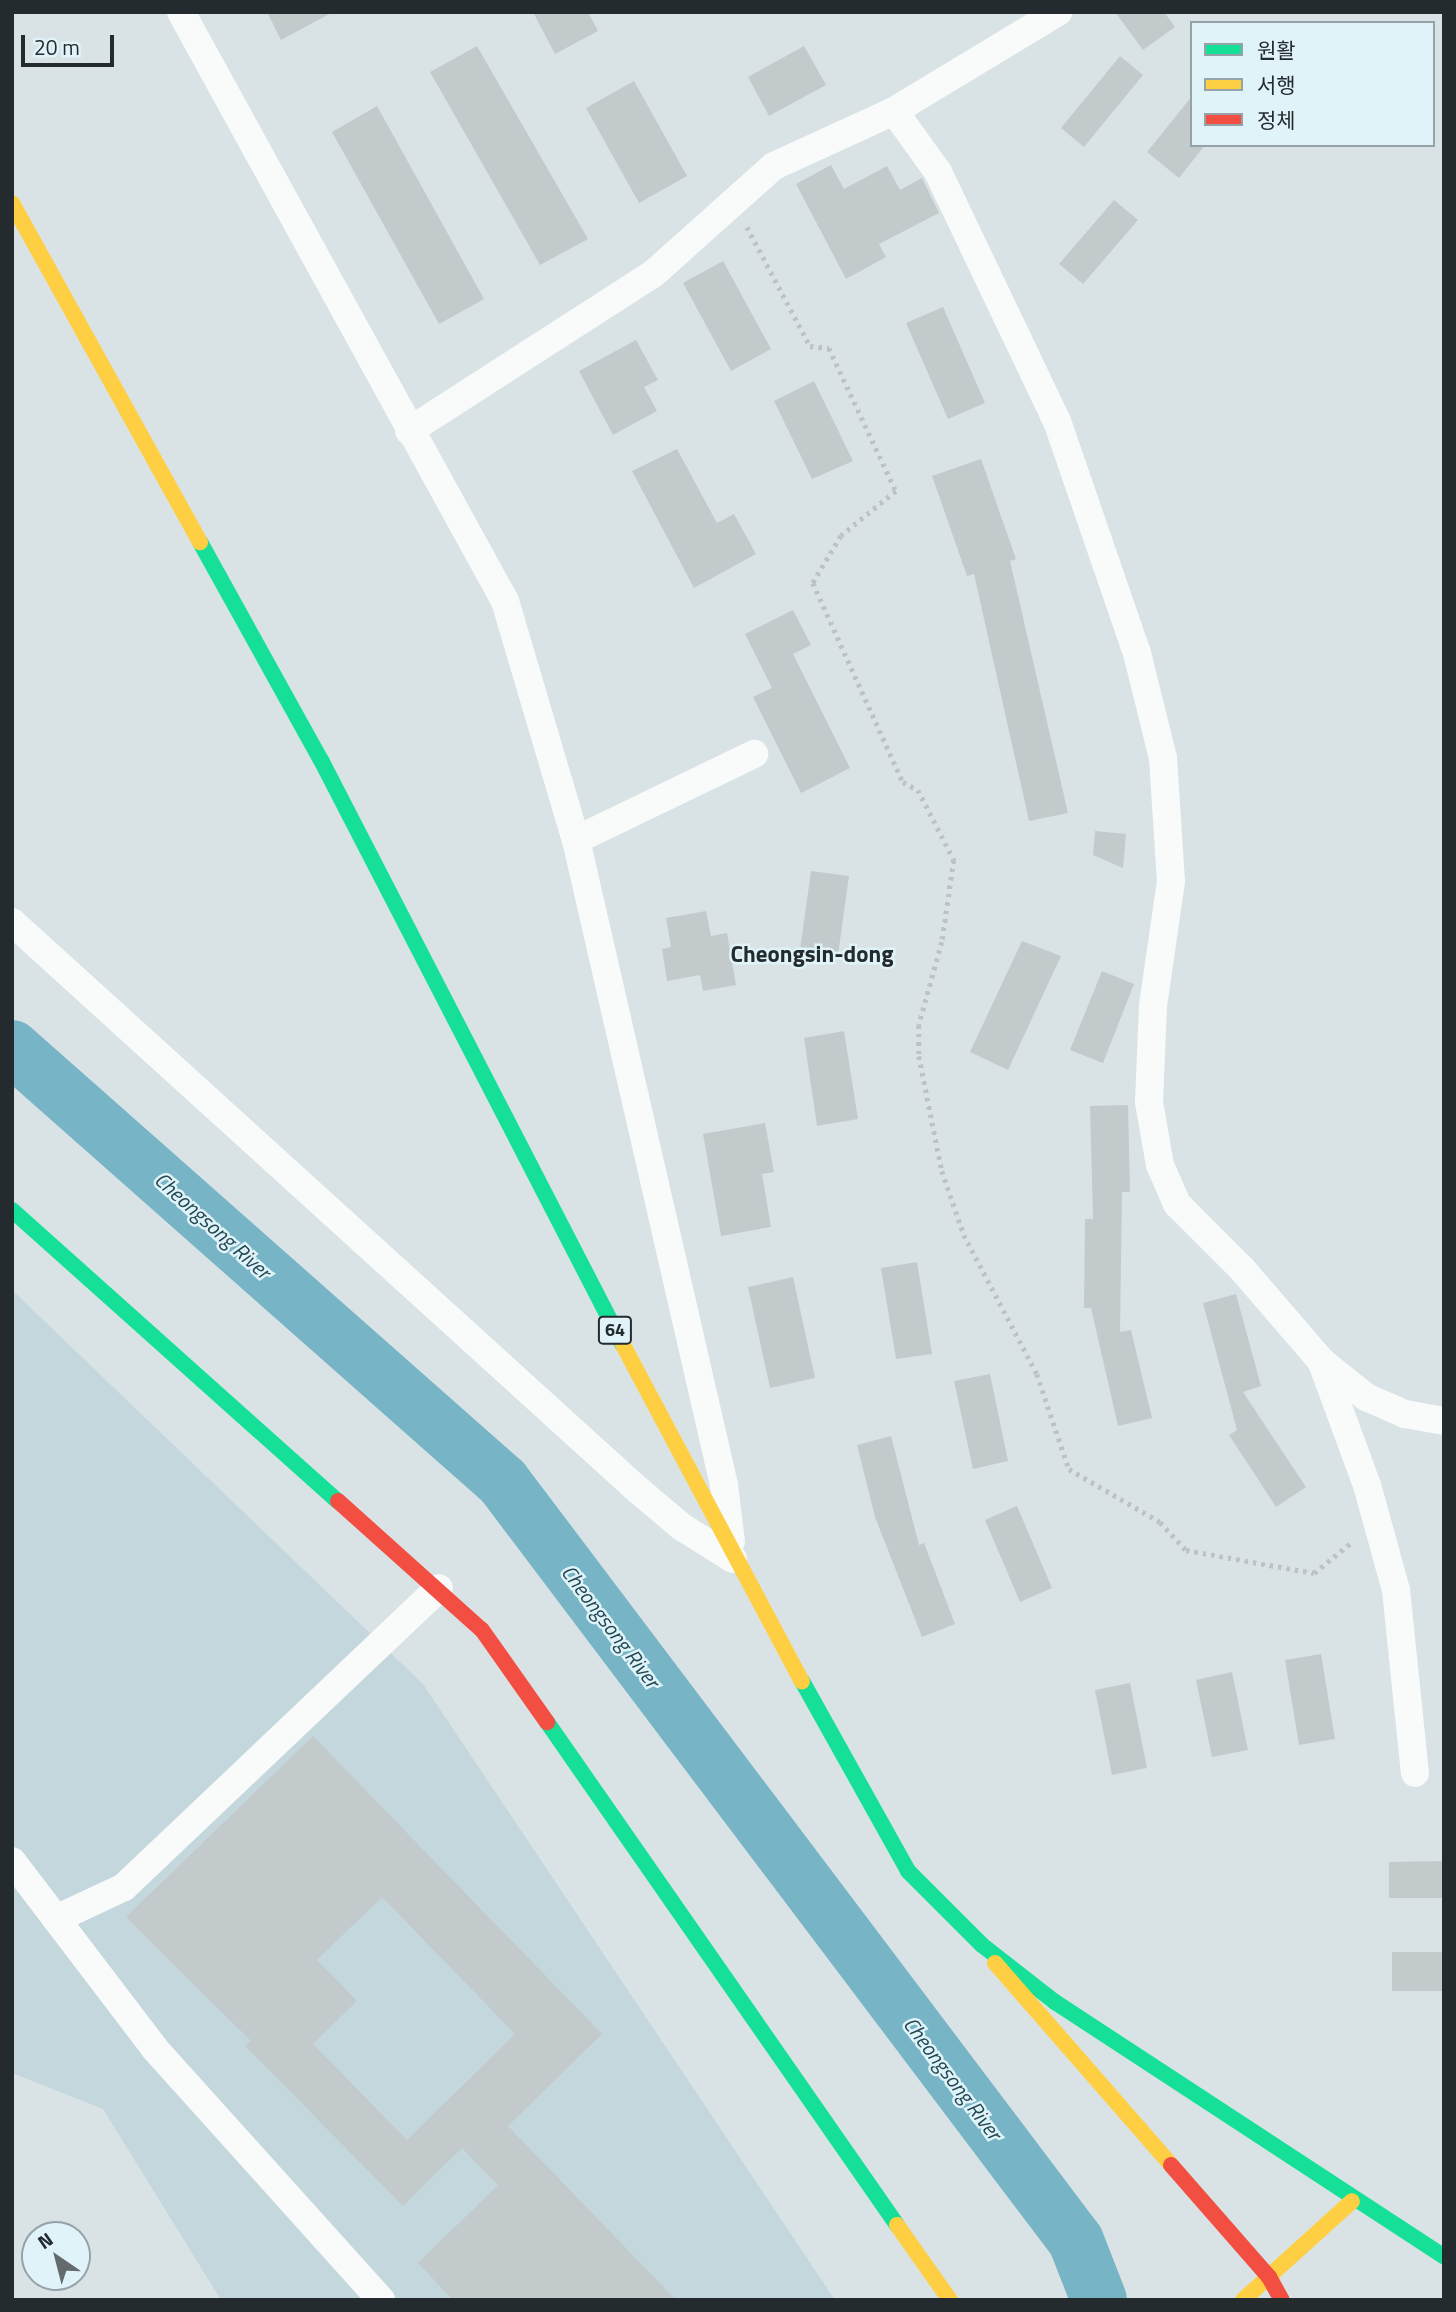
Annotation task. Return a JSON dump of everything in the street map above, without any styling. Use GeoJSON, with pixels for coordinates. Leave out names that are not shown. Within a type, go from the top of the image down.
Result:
{"type":"FeatureCollection","features":[{"type":"Feature","properties":{"kind":"main road","name":"64"},"geometry":{"type":"LineString","coordinates":[[12,203],[321,760],[733,1559],[908,1871],[982,1945],[1055,2002],[1352,2201],[1444,2258]]}},
{"type":"Feature","properties":{"kind":"main road"},"geometry":{"type":"LineString","coordinates":[[12,1210],[439,1588],[482,1630],[950,2300]]}},
{"type":"Feature","properties":{"kind":"main road"},"geometry":{"type":"LineString","coordinates":[[982,1945],[1033,2012],[1269,2277],[1282,2300]]}},
{"type":"Feature","properties":{"kind":"main road"},"geometry":{"type":"LineString","coordinates":[[1243,2300],[1352,2201]]}},
{"type":"Feature","properties":{"kind":"street"},"geometry":{"type":"LineString","coordinates":[[181,12],[505,601],[576,840],[724,1485],[733,1559]]}},
{"type":"Feature","properties":{"kind":"street"},"geometry":{"type":"LineString","coordinates":[[409,430],[653,274],[774,166],[894,111],[1058,12]]}},
{"type":"Feature","properties":{"kind":"street"},"geometry":{"type":"LineString","coordinates":[[894,111],[938,172],[1057,421],[1141,666],[1163,758],[1171,881],[1153,1006],[1149,1102],[1160,1165],[1177,1204],[1242,1269],[1321,1361],[1366,1397],[1405,1414],[1444,1421]]}},
{"type":"Feature","properties":{"kind":"street"},"geometry":{"type":"LineString","coordinates":[[576,840],[754,754]]}},
{"type":"Feature","properties":{"kind":"street"},"geometry":{"type":"LineString","coordinates":[[12,922],[638,1490],[682,1527],[733,1559]]}},
{"type":"Feature","properties":{"kind":"street"},"geometry":{"type":"LineString","coordinates":[[1321,1361],[1377,1519],[1398,1603],[1415,1773]]}},
{"type":"Feature","properties":{"kind":"street"},"geometry":{"type":"LineString","coordinates":[[56,1919],[124,1887],[439,1588]]}},
{"type":"Feature","properties":{"kind":"street"},"geometry":{"type":"LineString","coordinates":[[12,1861],[155,2049],[381,2300]]}},
{"type":"Feature","properties":{"kind":"path"},"geometry":{"type":"LineString","coordinates":[[733,202],[810,346],[830,348],[896,491],[841,536],[813,583],[903,782],[918,790],[954,860],[942,942],[919,1025],[919,1056],[943,1171],[964,1235],[1037,1374],[1069,1469],[1160,1522],[1186,1550],[1314,1573],[1377,1519]]}},
{"type":"Feature","properties":{"kind":"shaded area"},"geometry":{"type":"Polygon","coordinates":[[[12,1290],[423,1684],[835,2300],[221,2300],[103,2109],[12,2073],[12,1290]]]}},
{"type":"Feature","properties":{"kind":"building"},"geometry":{"type":"Polygon","coordinates":[[[267,12],[333,12],[281,40],[267,12]]]}},
{"type":"Feature","properties":{"kind":"building"},"geometry":{"type":"Polygon","coordinates":[[[533,12],[588,12],[598,31],[555,54],[533,12]]]}},
{"type":"Feature","properties":{"kind":"building"},"geometry":{"type":"Polygon","coordinates":[[[1115,12],[1164,12],[1175,27],[1143,50],[1115,12]]]}},
{"type":"Feature","properties":{"kind":"building"},"geometry":{"type":"Polygon","coordinates":[[[477,46],[588,239],[540,265],[430,72],[477,46]]]}},
{"type":"Feature","properties":{"kind":"building"},"geometry":{"type":"Polygon","coordinates":[[[804,46],[826,85],[769,116],[748,77],[804,46]]]}},
{"type":"Feature","properties":{"kind":"building"},"geometry":{"type":"Polygon","coordinates":[[[1120,56],[1143,75],[1084,147],[1061,128],[1120,56]]]}},
{"type":"Feature","properties":{"kind":"building"},"geometry":{"type":"Polygon","coordinates":[[[634,81],[687,176],[639,203],[586,108],[634,81]]]}},
{"type":"Feature","properties":{"kind":"building"},"geometry":{"type":"Polygon","coordinates":[[[1190,98],[1190,147],[1203,147],[1179,178],[1147,152],[1190,98]]]}},
{"type":"Feature","properties":{"kind":"building"},"geometry":{"type":"Polygon","coordinates":[[[377,106],[484,299],[439,324],[332,132],[377,106]]]}},
{"type":"Feature","properties":{"kind":"building"},"geometry":{"type":"Polygon","coordinates":[[[831,165],[844,189],[887,166],[900,190],[922,178],[939,213],[879,244],[886,257],[846,279],[796,184],[831,165]]]}},
{"type":"Feature","properties":{"kind":"building"},"geometry":{"type":"Polygon","coordinates":[[[1114,200],[1138,220],[1083,284],[1059,264],[1114,200]]]}},
{"type":"Feature","properties":{"kind":"building"},"geometry":{"type":"Polygon","coordinates":[[[723,261],[771,349],[731,371],[683,283],[723,261]]]}},
{"type":"Feature","properties":{"kind":"building"},"geometry":{"type":"Polygon","coordinates":[[[943,307],[985,403],[948,419],[906,323],[943,307]]]}},
{"type":"Feature","properties":{"kind":"building"},"geometry":{"type":"Polygon","coordinates":[[[636,340],[658,380],[644,387],[657,411],[613,435],[579,371],[636,340]]]}},
{"type":"Feature","properties":{"kind":"building"},"geometry":{"type":"Polygon","coordinates":[[[814,381],[853,461],[812,479],[774,401],[814,381]]]}},
{"type":"Feature","properties":{"kind":"building"},"geometry":{"type":"Polygon","coordinates":[[[677,449],[717,523],[734,514],[756,554],[694,588],[632,471],[677,449]]]}},
{"type":"Feature","properties":{"kind":"building"},"geometry":{"type":"Polygon","coordinates":[[[981,459],[1016,559],[1010,561],[1068,813],[1029,821],[974,574],[967,576],[932,476],[981,459]]]}},
{"type":"Feature","properties":{"kind":"building"},"geometry":{"type":"Polygon","coordinates":[[[793,610],[811,645],[793,654],[850,768],[801,793],[753,697],[772,688],[745,634],[793,610]]]}},
{"type":"Feature","properties":{"kind":"building"},"geometry":{"type":"Polygon","coordinates":[[[1095,831],[1126,834],[1123,868],[1093,855],[1095,831]]]}},
{"type":"Feature","properties":{"kind":"building"},"geometry":{"type":"Polygon","coordinates":[[[811,871],[849,876],[838,955],[800,950],[811,871]]]}},
{"type":"Feature","properties":{"kind":"building"},"geometry":{"type":"Polygon","coordinates":[[[706,911],[711,936],[727,933],[736,985],[703,991],[700,975],[667,981],[662,949],[671,947],[666,918],[706,911]]]}},
{"type":"Feature","properties":{"kind":"building"},"geometry":{"type":"Polygon","coordinates":[[[1022,941],[1061,956],[1008,1070],[970,1052],[1022,941]]]}},
{"type":"Feature","properties":{"kind":"building"},"geometry":{"type":"Polygon","coordinates":[[[1102,971],[1134,984],[1103,1063],[1070,1050],[1102,971]]]}},
{"type":"Feature","properties":{"kind":"building"},"geometry":{"type":"Polygon","coordinates":[[[844,1031],[858,1119],[817,1126],[804,1038],[844,1031]]]}},
{"type":"Feature","properties":{"kind":"building"},"geometry":{"type":"Polygon","coordinates":[[[1128,1105],[1130,1192],[1122,1192],[1120,1332],[1131,1330],[1152,1418],[1118,1426],[1091,1308],[1084,1308],[1085,1219],[1093,1219],[1090,1106],[1128,1105]]]}},
{"type":"Feature","properties":{"kind":"building"},"geometry":{"type":"Polygon","coordinates":[[[765,1123],[774,1172],[762,1174],[771,1227],[721,1236],[703,1134],[765,1123]]]}},
{"type":"Feature","properties":{"kind":"building"},"geometry":{"type":"Polygon","coordinates":[[[917,1262],[932,1354],[896,1359],[881,1268],[917,1262]]]}},
{"type":"Feature","properties":{"kind":"building"},"geometry":{"type":"Polygon","coordinates":[[[793,1277],[815,1378],[770,1388],[748,1287],[793,1277]]]}},
{"type":"Feature","properties":{"kind":"building"},"geometry":{"type":"Polygon","coordinates":[[[1236,1294],[1261,1386],[1243,1392],[1306,1487],[1276,1507],[1229,1435],[1237,1430],[1203,1303],[1236,1294]]]}},
{"type":"Feature","properties":{"kind":"building"},"geometry":{"type":"Polygon","coordinates":[[[990,1374],[1008,1461],[973,1469],[954,1381],[990,1374]]]}},
{"type":"Feature","properties":{"kind":"building"},"geometry":{"type":"Polygon","coordinates":[[[891,1436],[919,1545],[924,1543],[955,1624],[922,1637],[875,1517],[857,1445],[891,1436]]]}},
{"type":"Feature","properties":{"kind":"building"},"geometry":{"type":"Polygon","coordinates":[[[1017,1506],[1052,1588],[1020,1602],[985,1520],[1017,1506]]]}},
{"type":"Feature","properties":{"kind":"building"},"geometry":{"type":"Polygon","coordinates":[[[1321,1654],[1335,1739],[1299,1745],[1285,1660],[1321,1654]]]}},
{"type":"Feature","properties":{"kind":"building"},"geometry":{"type":"Polygon","coordinates":[[[1232,1672],[1248,1750],[1212,1757],[1196,1680],[1232,1672]]]}},
{"type":"Feature","properties":{"kind":"building"},"geometry":{"type":"Polygon","coordinates":[[[1130,1683],[1147,1768],[1112,1775],[1095,1690],[1130,1683]]]}},
{"type":"Feature","properties":{"kind":"building"},"geometry":{"type":"Polygon","coordinates":[[[313,1736],[602,2034],[508,2126],[676,2300],[453,2300],[418,2263],[498,2185],[462,2148],[403,2206],[245,2046],[251,2041],[126,1917],[313,1736]],[[382,1897],[317,1960],[357,2001],[313,2044],[407,2140],[515,2034],[382,1897]]]}},
{"type":"Feature","properties":{"kind":"building"},"geometry":{"type":"Polygon","coordinates":[[[1444,1861],[1444,1898],[1389,1898],[1389,1862],[1444,1861]]]}},
{"type":"Feature","properties":{"kind":"building"},"geometry":{"type":"Polygon","coordinates":[[[1392,1952],[1444,1952],[1444,1991],[1392,1991],[1392,1952]]]}},
{"type":"Feature","properties":{"kind":"waterway","name":"Cheongsong River"},"geometry":{"type":"LineString","coordinates":[[12,1048],[503,1482],[1076,2241],[1099,2300]]}},
{"type":"Feature","properties":{"kind":"traffic: fast"},"geometry":{"type":"LineString","coordinates":[[200,542],[321,760],[623,1345]]}},
{"type":"Feature","properties":{"kind":"traffic: fast"},"geometry":{"type":"LineString","coordinates":[[12,1210],[338,1501]]}},
{"type":"Feature","properties":{"kind":"traffic: fast"},"geometry":{"type":"LineString","coordinates":[[802,1681],[908,1871],[982,1945],[1055,2002],[1444,2257]]}},
{"type":"Feature","properties":{"kind":"traffic: fast"},"geometry":{"type":"LineString","coordinates":[[547,1722],[897,2225]]}},
{"type":"Feature","properties":{"kind":"traffic: slow"},"geometry":{"type":"LineString","coordinates":[[12,203],[200,542]]}},
{"type":"Feature","properties":{"kind":"traffic: slow"},"geometry":{"type":"LineString","coordinates":[[623,1345],[802,1681]]}},
{"type":"Feature","properties":{"kind":"traffic: slow"},"geometry":{"type":"LineString","coordinates":[[995,1963],[1171,2165]]}},
{"type":"Feature","properties":{"kind":"traffic: slow"},"geometry":{"type":"LineString","coordinates":[[1243,2300],[1352,2201]]}},
{"type":"Feature","properties":{"kind":"traffic: slow"},"geometry":{"type":"LineString","coordinates":[[897,2225],[950,2300]]}},
{"type":"Feature","properties":{"kind":"traffic: jam"},"geometry":{"type":"LineString","coordinates":[[338,1501],[482,1630],[547,1722]]}},
{"type":"Feature","properties":{"kind":"traffic: jam"},"geometry":{"type":"LineString","coordinates":[[1171,2165],[1269,2277],[1282,2300]]}},
{"type":"Feature","properties":{"kind":"district","name":"Cheongsin-dong"},"geometry":{"type":"Point","coordinates":[812,954]}}]}
